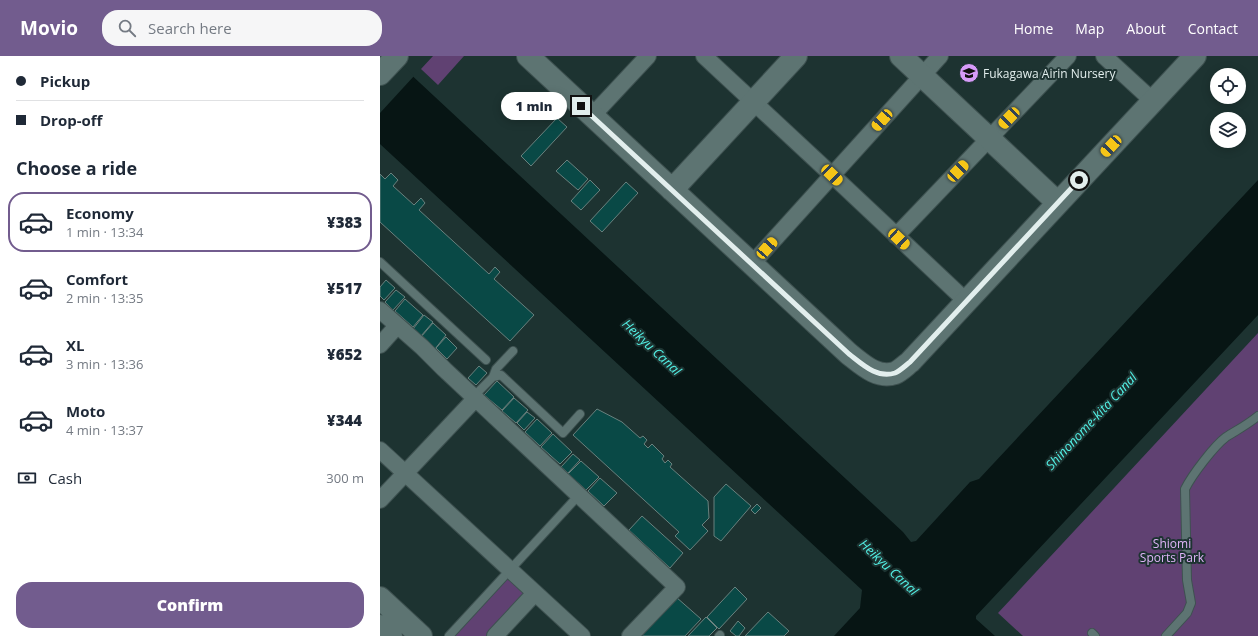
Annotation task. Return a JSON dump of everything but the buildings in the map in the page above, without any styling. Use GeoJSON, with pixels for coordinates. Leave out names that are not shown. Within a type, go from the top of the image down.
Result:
{"type":"FeatureCollection","features":[{"type":"Feature","properties":{"kind":"street"},"geometry":{"type":"LineString","coordinates":[[380,74],[397,56]]}},
{"type":"Feature","properties":{"kind":"street"},"geometry":{"type":"LineString","coordinates":[[528,56],[849,354],[869,370],[883,374],[895,373],[910,362],[1195,56]]}},
{"type":"Feature","properties":{"kind":"street"},"geometry":{"type":"LineString","coordinates":[[592,116],[648,56]]}},
{"type":"Feature","properties":{"kind":"street"},"geometry":{"type":"LineString","coordinates":[[704,56],[966,301]]}},
{"type":"Feature","properties":{"kind":"street"},"geometry":{"type":"LineString","coordinates":[[672,190],[796,56]]}},
{"type":"Feature","properties":{"kind":"street"},"geometry":{"type":"LineString","coordinates":[[901,56],[1058,203]]}},
{"type":"Feature","properties":{"kind":"street"},"geometry":{"type":"LineString","coordinates":[[752,264],[940,56]]}},
{"type":"Feature","properties":{"kind":"street"},"geometry":{"type":"LineString","coordinates":[[896,236],[1068,56]]}},
{"type":"Feature","properties":{"kind":"street"},"geometry":{"type":"LineString","coordinates":[[1104,56],[1153,101]]}},
{"type":"Feature","properties":{"kind":"street"},"geometry":{"type":"LineString","coordinates":[[380,310],[422,347],[677,587],[630,636]]}},
{"type":"Feature","properties":{"kind":"street"},"geometry":{"type":"LineString","coordinates":[[380,345],[397,326]]}},
{"type":"Feature","properties":{"kind":"street"},"geometry":{"type":"LineString","coordinates":[[380,500],[475,397]]}},
{"type":"Feature","properties":{"kind":"street"},"geometry":{"type":"LineString","coordinates":[[380,450],[582,636]]}},
{"type":"Feature","properties":{"kind":"street"},"geometry":{"type":"LineString","coordinates":[[494,636],[535,593]]}},
{"type":"Feature","properties":{"kind":"street"},"geometry":{"type":"LineString","coordinates":[[380,598],[420,636]]}},
{"type":"Feature","properties":{"kind":"street"},"geometry":{"type":"LineString","coordinates":[[380,626],[391,636]]}},
{"type":"Feature","properties":{"kind":"lane"},"geometry":{"type":"LineString","coordinates":[[380,262],[486,360]]}},
{"type":"Feature","properties":{"kind":"lane"},"geometry":{"type":"LineString","coordinates":[[475,397],[493,377],[496,369],[513,351]]}},
{"type":"Feature","properties":{"kind":"lane"},"geometry":{"type":"LineString","coordinates":[[493,377],[501,375],[563,433],[580,414]]}},
{"type":"Feature","properties":{"kind":"lane"},"geometry":{"type":"LineString","coordinates":[[1166,636],[1187,613],[1191,603],[1187,580],[1185,489],[1191,478],[1225,438],[1247,426],[1258,416]]}},
{"type":"Feature","properties":{"kind":"lane"},"geometry":{"type":"LineString","coordinates":[[449,636],[579,495]]}},
{"type":"Feature","properties":{"kind":"green space"},"geometry":{"type":"Polygon","coordinates":[[[433,56],[464,56],[438,85],[421,69],[433,56]]]}},
{"type":"Feature","properties":{"kind":"green space","name":"Shiomi Sports Park"},"geometry":{"type":"Polygon","coordinates":[[[1258,333],[1258,636],[1023,636],[998,613],[1258,333]]]}},
{"type":"Feature","properties":{"kind":"green space"},"geometry":{"type":"Polygon","coordinates":[[[508,576],[528,594],[488,636],[453,636],[508,576]]]}},
{"type":"Feature","properties":{"kind":"water"},"geometry":{"type":"Polygon","coordinates":[[[380,56],[391,56],[903,532],[911,542],[916,541],[970,482],[979,479],[1258,180],[1258,315],[976,616],[976,619],[995,636],[834,636],[860,608],[862,590],[380,144],[380,56]]]}},
{"type":"Feature","properties":{"kind":"pier"},"geometry":{"type":"Polygon","coordinates":[[[380,56],[394,56],[414,76],[380,113],[380,56]]]}},
{"type":"Feature","properties":{"kind":"place","name":"Fukagawa Airin Nursery"},"geometry":{"type":"Point","coordinates":[969,73]}},
{"type":"Feature","properties":{"kind":"route"},"geometry":{"type":"LineString","coordinates":[[581,106],[849,354],[869,370],[883,374],[895,373],[910,362],[1079,180]]}},
{"type":"Feature","properties":{"kind":"water label","name":"Heikyu Canal"},"geometry":{"type":"Point","coordinates":[652,347]}},
{"type":"Feature","properties":{"kind":"water label","name":"Shinonome-kita Canal"},"geometry":{"type":"Point","coordinates":[1091,421]}},
{"type":"Feature","properties":{"kind":"water label","name":"Heikyu Canal"},"geometry":{"type":"Point","coordinates":[889,567]}}]}
